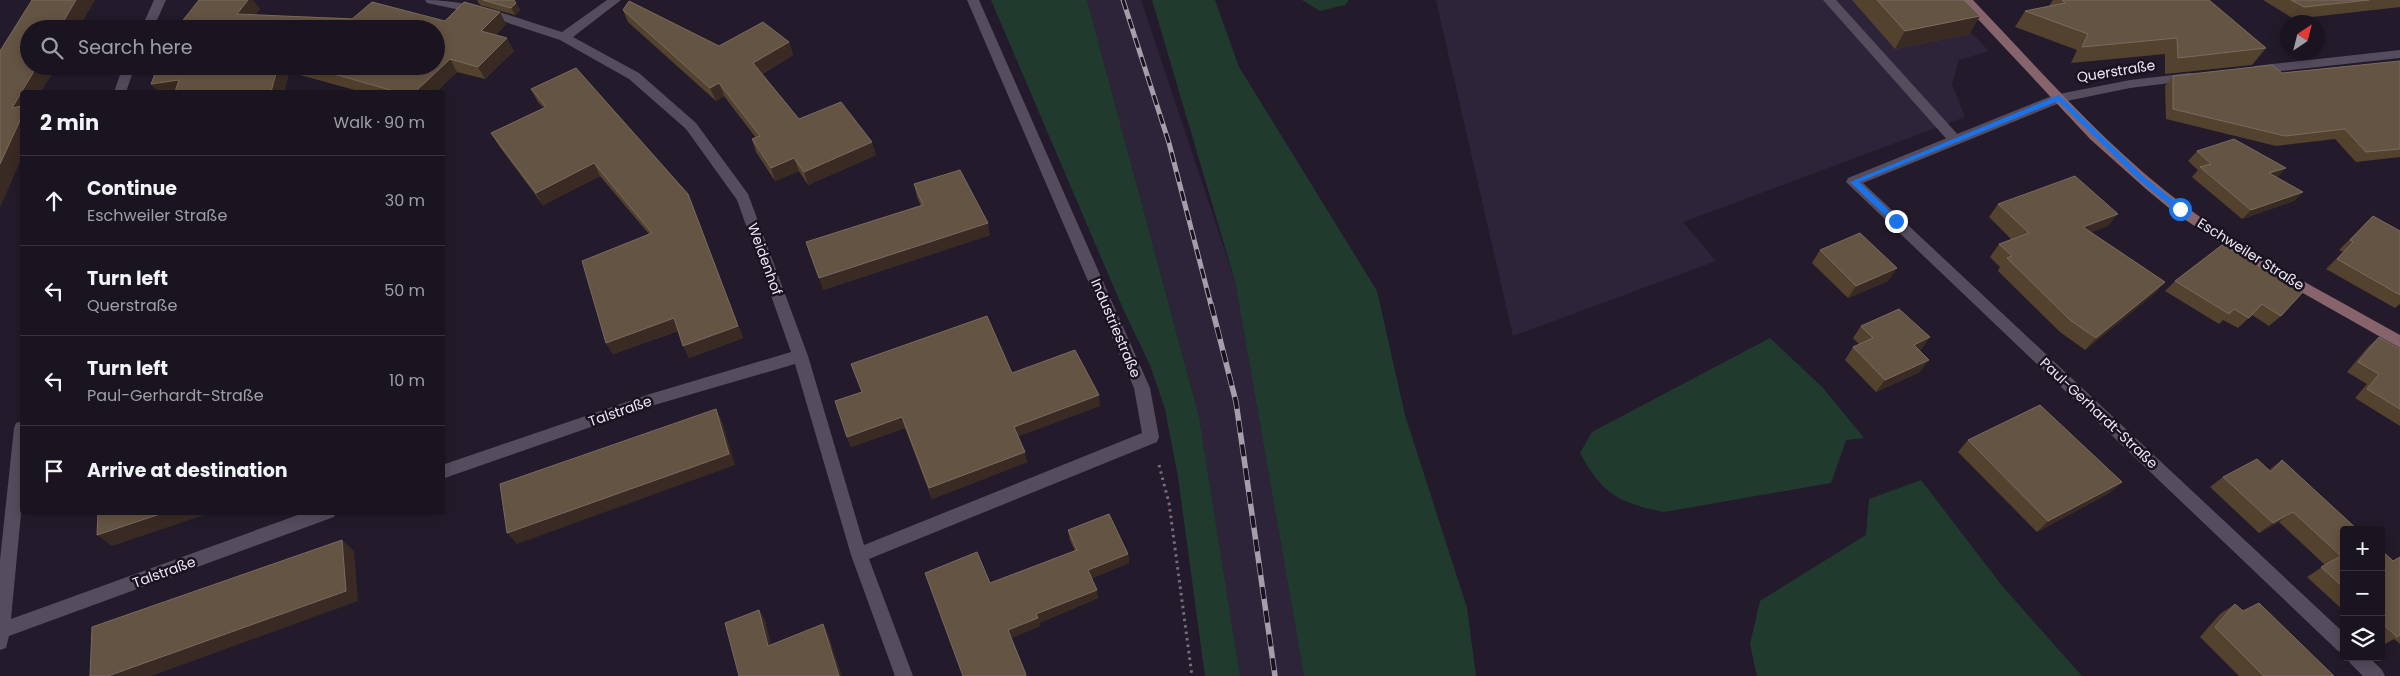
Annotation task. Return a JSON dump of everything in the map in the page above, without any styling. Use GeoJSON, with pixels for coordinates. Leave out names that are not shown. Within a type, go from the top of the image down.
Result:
{"type":"FeatureCollection","features":[{"type":"Feature","properties":{"kind":"street"},"geometry":{"type":"LineString","coordinates":[[151,20],[160,0]]}},
{"type":"Feature","properties":{"kind":"street","name":"Weidenhof"},"geometry":{"type":"LineString","coordinates":[[431,0],[486,12],[564,37],[634,76],[691,126],[743,198],[800,356],[859,555],[904,676]]}},
{"type":"Feature","properties":{"kind":"street"},"geometry":{"type":"LineString","coordinates":[[564,37],[615,0]]}},
{"type":"Feature","properties":{"kind":"street","name":"Industriestraße"},"geometry":{"type":"LineString","coordinates":[[973,0],[1142,388],[1151,437]]}},
{"type":"Feature","properties":{"kind":"street"},"geometry":{"type":"LineString","coordinates":[[1830,0],[1954,140]]}},
{"type":"Feature","properties":{"kind":"street","name":"Eschweiler Straße"},"geometry":{"type":"LineString","coordinates":[[1966,0],[2059,98],[2135,172],[2180,209],[2238,250],[2400,342]]}},
{"type":"Feature","properties":{"kind":"street"},"geometry":{"type":"LineString","coordinates":[[2246,71],[2400,54]]}},
{"type":"Feature","properties":{"kind":"street"},"geometry":{"type":"LineString","coordinates":[[121,90],[127,75]]}},
{"type":"Feature","properties":{"kind":"street","name":"Querstraße"},"geometry":{"type":"LineString","coordinates":[[1854,182],[2059,98],[2130,84],[2207,75]]}},
{"type":"Feature","properties":{"kind":"street","name":"Paul-Gerhardt-Straße"},"geometry":{"type":"LineString","coordinates":[[1854,182],[2340,641]]}},
{"type":"Feature","properties":{"kind":"street","name":"Talstraße"},"geometry":{"type":"LineString","coordinates":[[445,471],[650,400],[800,356]]}},
{"type":"Feature","properties":{"kind":"street"},"geometry":{"type":"LineString","coordinates":[[859,555],[1151,437]]}},
{"type":"Feature","properties":{"kind":"street"},"geometry":{"type":"LineString","coordinates":[[0,634],[20,447]]}},
{"type":"Feature","properties":{"kind":"street","name":"Talstraße"},"geometry":{"type":"LineString","coordinates":[[0,634],[320,515]]}},
{"type":"Feature","properties":{"kind":"street"},"geometry":{"type":"LineString","coordinates":[[2360,661],[2376,676]]}},
{"type":"Feature","properties":{"kind":"path"},"geometry":{"type":"LineString","coordinates":[[1151,437],[1169,503],[1192,676]]}},
{"type":"Feature","properties":{"kind":"shaded area"},"geometry":{"type":"Polygon","coordinates":[[[1087,0],[1141,0],[1235,281],[1304,676],[1240,676],[1199,417],[1087,0]]]}},
{"type":"Feature","properties":{"kind":"shaded area"},"geometry":{"type":"Polygon","coordinates":[[[1436,0],[1940,0],[1989,51],[1959,60],[1952,84],[1965,117],[1683,222],[1716,261],[1513,336],[1436,0]]]}},
{"type":"Feature","properties":{"kind":"green space"},"geometry":{"type":"Polygon","coordinates":[[[991,0],[1087,0],[1199,417],[1240,676],[1205,676],[1178,477],[1165,409],[1150,365],[1124,311],[991,0]]]}},
{"type":"Feature","properties":{"kind":"green space"},"geometry":{"type":"Polygon","coordinates":[[[1152,0],[1215,0],[1239,67],[1377,291],[1405,415],[1467,608],[1476,676],[1304,676],[1235,281],[1152,0]]]}},
{"type":"Feature","properties":{"kind":"green space"},"geometry":{"type":"Polygon","coordinates":[[[1302,0],[1349,0],[1345,5],[1320,11],[1302,0]]]}},
{"type":"Feature","properties":{"kind":"green space"},"geometry":{"type":"Polygon","coordinates":[[[1770,338],[1823,388],[1864,438],[1846,440],[1831,483],[1664,512],[1648,509],[1623,500],[1604,487],[1596,478],[1580,453],[1592,432],[1770,338]]]}},
{"type":"Feature","properties":{"kind":"green space"},"geometry":{"type":"Polygon","coordinates":[[[1921,480],[2003,587],[2082,676],[1757,676],[1750,644],[1760,601],[1866,535],[1869,499],[1921,480]]]}},
{"type":"Feature","properties":{"kind":"building"},"geometry":{"type":"Polygon","coordinates":[[[32,0],[76,0],[64,20],[20,20],[20,75],[32,75],[23,90],[20,90],[20,95],[12,108],[20,106],[20,120],[0,164],[0,51],[32,0]]]}},
{"type":"Feature","properties":{"kind":"building"},"geometry":{"type":"Polygon","coordinates":[[[199,0],[248,0],[237,14],[352,19],[372,2],[441,20],[183,20],[199,0]]]}},
{"type":"Feature","properties":{"kind":"building"},"geometry":{"type":"Polygon","coordinates":[[[483,0],[514,0],[516,3],[511,8],[483,0]]]}},
{"type":"Feature","properties":{"kind":"building"},"geometry":{"type":"Polygon","coordinates":[[[1877,0],[1964,0],[1980,16],[1905,31],[1877,0]]]}},
{"type":"Feature","properties":{"kind":"building"},"geometry":{"type":"Polygon","coordinates":[[[2062,0],[2209,0],[2266,48],[2178,58],[2177,38],[2082,47],[2088,34],[2025,11],[2065,3],[2062,0]]]}},
{"type":"Feature","properties":{"kind":"building"},"geometry":{"type":"Polygon","coordinates":[[[2291,0],[2369,0],[2304,7],[2291,0]]]}},
{"type":"Feature","properties":{"kind":"building"},"geometry":{"type":"Polygon","coordinates":[[[629,1],[719,46],[763,22],[789,42],[753,63],[799,119],[841,102],[872,142],[804,172],[794,158],[771,168],[752,139],[760,136],[719,83],[710,88],[623,10],[629,1]]]}},
{"type":"Feature","properties":{"kind":"building"},"geometry":{"type":"Polygon","coordinates":[[[464,2],[500,12],[481,31],[507,38],[478,67],[450,59],[445,64],[445,21],[464,2]]]}},
{"type":"Feature","properties":{"kind":"building"},"geometry":{"type":"Polygon","coordinates":[[[2400,61],[2400,149],[2366,152],[2345,129],[2285,136],[2173,109],[2173,76],[2272,65],[2282,73],[2400,61]]]}},
{"type":"Feature","properties":{"kind":"building"},"geometry":{"type":"Polygon","coordinates":[[[576,68],[688,194],[738,326],[683,346],[674,318],[606,343],[582,261],[652,233],[594,163],[536,193],[491,133],[546,107],[531,89],[576,68]]]}},
{"type":"Feature","properties":{"kind":"building"},"geometry":{"type":"Polygon","coordinates":[[[154,75],[276,75],[272,90],[176,90],[179,80],[151,84],[154,75]]]}},
{"type":"Feature","properties":{"kind":"building"},"geometry":{"type":"Polygon","coordinates":[[[338,75],[433,75],[417,90],[390,90],[338,75]]]}},
{"type":"Feature","properties":{"kind":"building"},"geometry":{"type":"Polygon","coordinates":[[[2234,139],[2286,168],[2269,173],[2303,192],[2251,210],[2200,167],[2211,164],[2197,151],[2234,139]]]}},
{"type":"Feature","properties":{"kind":"building"},"geometry":{"type":"Polygon","coordinates":[[[960,170],[988,223],[819,278],[806,242],[923,205],[914,184],[960,170]]]}},
{"type":"Feature","properties":{"kind":"building"},"geometry":{"type":"Polygon","coordinates":[[[2075,176],[2118,214],[2083,227],[2165,282],[2096,338],[2070,320],[2007,258],[2012,256],[1999,244],[2029,233],[1998,204],[2075,176]]]}},
{"type":"Feature","properties":{"kind":"building"},"geometry":{"type":"Polygon","coordinates":[[[2373,216],[2400,231],[2400,295],[2337,259],[2353,242],[2350,240],[2373,216]]]}},
{"type":"Feature","properties":{"kind":"building"},"geometry":{"type":"Polygon","coordinates":[[[1860,233],[1897,268],[1856,286],[1820,250],[1860,233]]]}},
{"type":"Feature","properties":{"kind":"building"},"geometry":{"type":"Polygon","coordinates":[[[2222,245],[2303,292],[2281,316],[2262,304],[2249,318],[2234,309],[2229,314],[2175,281],[2222,245]]]}},
{"type":"Feature","properties":{"kind":"building"},"geometry":{"type":"Polygon","coordinates":[[[1899,309],[1930,337],[1914,345],[1929,360],[1885,380],[1853,347],[1873,338],[1861,326],[1899,309]]]}},
{"type":"Feature","properties":{"kind":"building"},"geometry":{"type":"Polygon","coordinates":[[[987,316],[1012,373],[1075,350],[1099,395],[1014,427],[1025,452],[929,488],[902,417],[847,437],[835,401],[862,392],[851,364],[987,316]]]}},
{"type":"Feature","properties":{"kind":"building"},"geometry":{"type":"Polygon","coordinates":[[[2379,337],[2400,349],[2400,409],[2367,389],[2379,374],[2358,362],[2379,337]]]}},
{"type":"Feature","properties":{"kind":"building"},"geometry":{"type":"Polygon","coordinates":[[[2040,405],[2122,482],[2048,521],[1968,440],[2040,405]]]}},
{"type":"Feature","properties":{"kind":"building"},"geometry":{"type":"Polygon","coordinates":[[[716,409],[729,454],[507,533],[500,484],[716,409]]]}},
{"type":"Feature","properties":{"kind":"building"},"geometry":{"type":"Polygon","coordinates":[[[2257,459],[2271,472],[2282,460],[2354,526],[2340,526],[2340,555],[2293,512],[2273,523],[2223,477],[2257,459]]]}},
{"type":"Feature","properties":{"kind":"building"},"geometry":{"type":"Polygon","coordinates":[[[1109,514],[1128,554],[1088,570],[1097,590],[1036,614],[1038,618],[1008,630],[1026,676],[963,676],[925,573],[977,552],[990,583],[1077,550],[1068,530],[1109,514]]]}},
{"type":"Feature","properties":{"kind":"building"},"geometry":{"type":"Polygon","coordinates":[[[98,515],[157,515],[97,535],[98,515]]]}},
{"type":"Feature","properties":{"kind":"building"},"geometry":{"type":"Polygon","coordinates":[[[342,540],[346,591],[108,676],[90,676],[92,627],[342,540]]]}},
{"type":"Feature","properties":{"kind":"building"},"geometry":{"type":"Polygon","coordinates":[[[2385,554],[2393,561],[2400,557],[2400,635],[2397,637],[2385,626],[2385,554]]]}},
{"type":"Feature","properties":{"kind":"building"},"geometry":{"type":"Polygon","coordinates":[[[2340,557],[2340,584],[2321,567],[2340,557]]]}},
{"type":"Feature","properties":{"kind":"building"},"geometry":{"type":"Polygon","coordinates":[[[2259,603],[2334,676],[2264,676],[2215,627],[2235,604],[2243,611],[2259,603]]]}},
{"type":"Feature","properties":{"kind":"building"},"geometry":{"type":"Polygon","coordinates":[[[759,610],[768,646],[823,624],[839,676],[739,676],[725,623],[759,610]]]}},
{"type":"Feature","properties":{"kind":"railway"},"geometry":{"type":"LineString","coordinates":[[1123,0],[1169,143],[1211,305]]}},
{"type":"Feature","properties":{"kind":"railway"},"geometry":{"type":"LineString","coordinates":[[1211,304],[1236,402],[1275,676]]}},
{"type":"Feature","properties":{"kind":"route"},"geometry":{"type":"LineString","coordinates":[[1896,221],[1854,182],[2059,98],[2109,148],[2180,209]]}}]}
